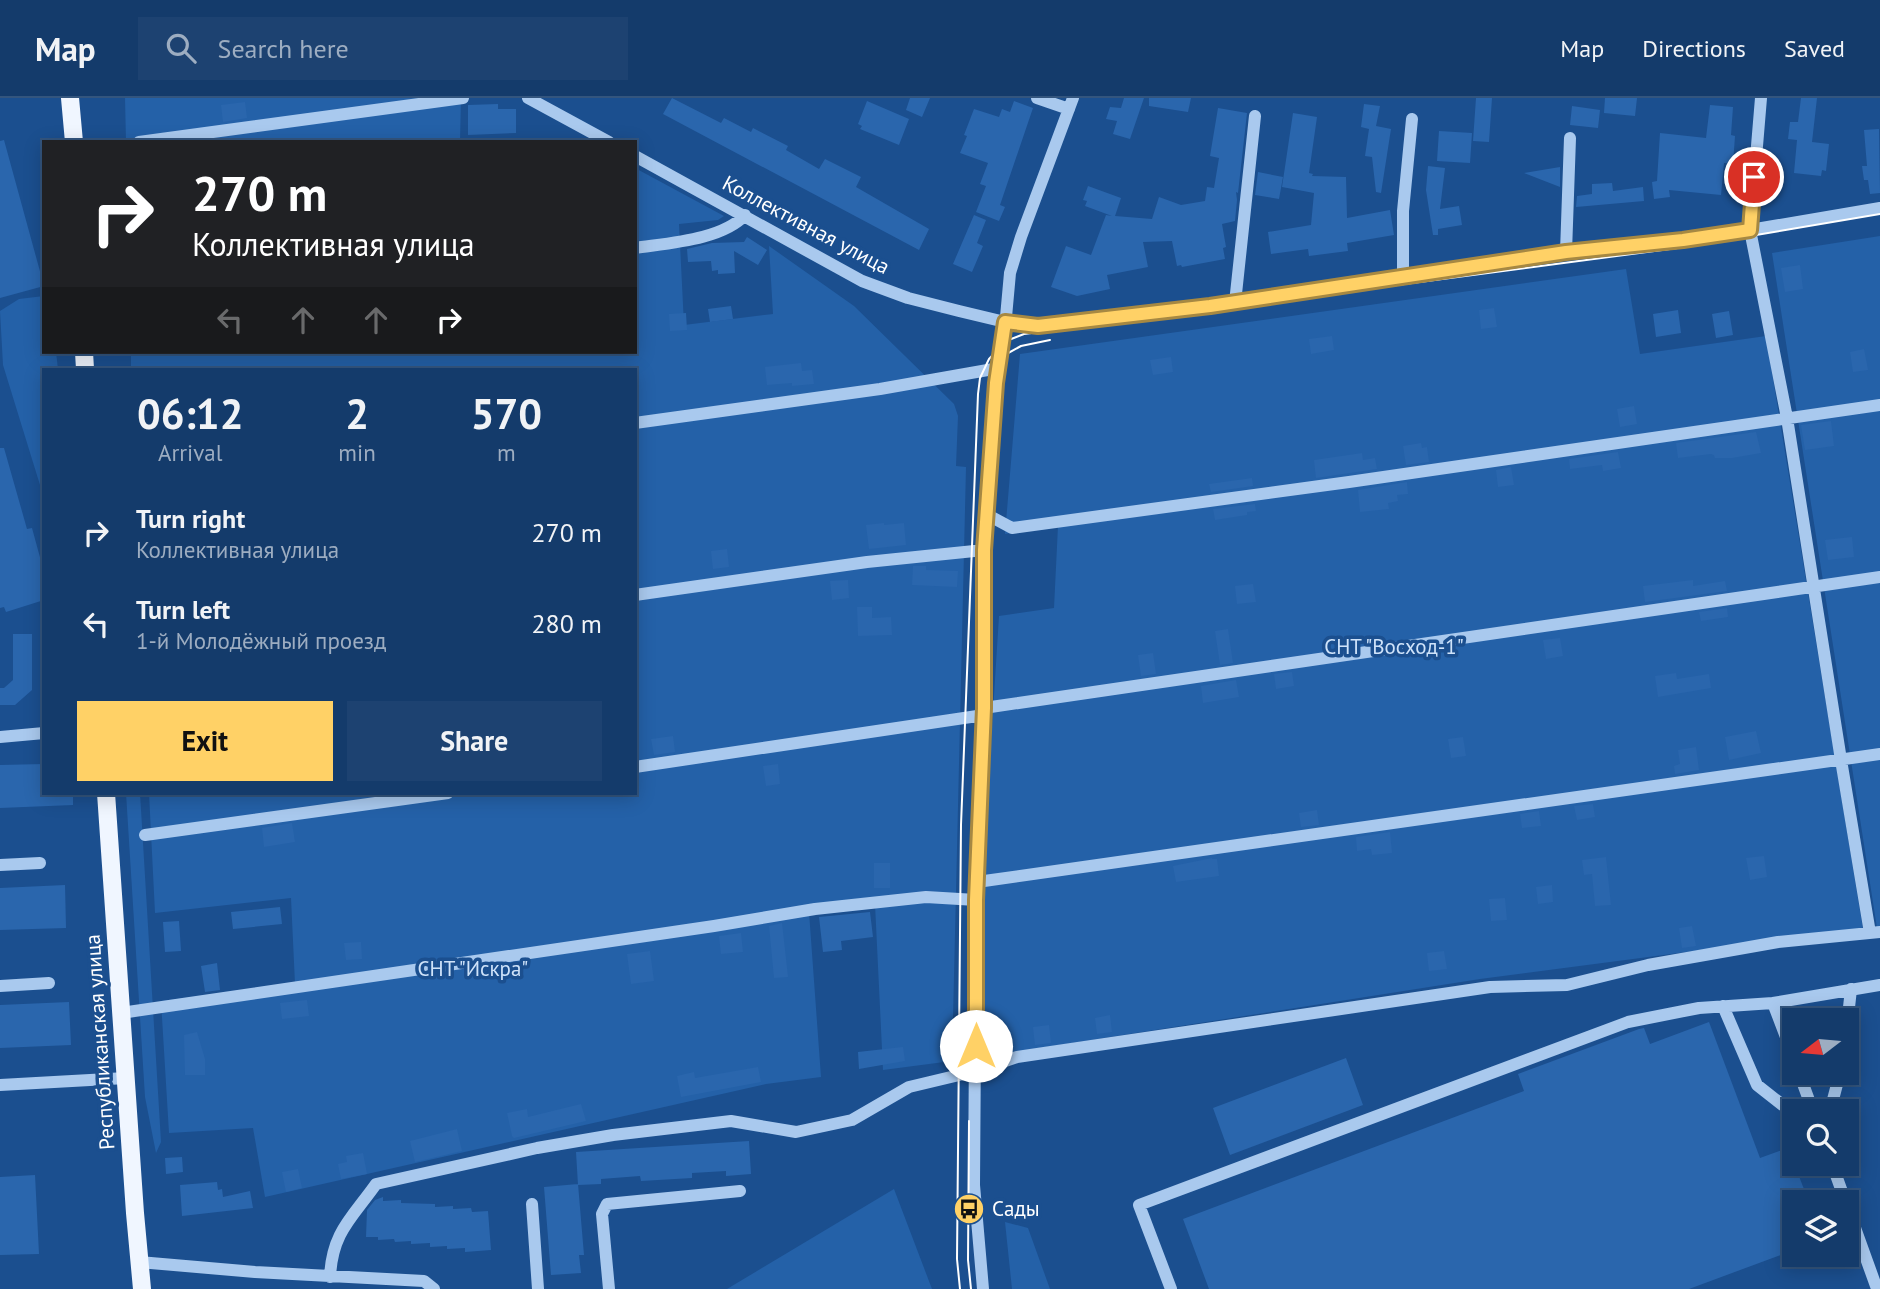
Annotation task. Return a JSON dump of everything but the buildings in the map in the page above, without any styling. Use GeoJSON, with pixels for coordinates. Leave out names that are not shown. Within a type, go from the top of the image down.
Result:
{"type":"FeatureCollection","features":[{"type":"Feature","properties":{"kind":"main road"},"geometry":{"type":"LineString","coordinates":[[70,98],[74,140]]}},
{"type":"Feature","properties":{"kind":"main road","name":"Республиканская улица"},"geometry":{"type":"LineString","coordinates":[[106,795],[142,1289]]}},
{"type":"Feature","properties":{"kind":"street"},"geometry":{"type":"LineString","coordinates":[[154,140],[463,98]]}},
{"type":"Feature","properties":{"kind":"street"},"geometry":{"type":"LineString","coordinates":[[528,98],[549,103],[606,140]]}},
{"type":"Feature","properties":{"kind":"street"},"geometry":{"type":"LineString","coordinates":[[983,1289],[974,1185],[976,900],[984,711],[986,514],[1010,273],[1071,104],[1037,98]]}},
{"type":"Feature","properties":{"kind":"street"},"geometry":{"type":"LineString","coordinates":[[330,1277],[330,1264],[339,1232],[376,1184],[537,1148],[613,1135],[731,1121],[796,1132],[852,1120],[909,1087],[1031,1055],[1490,987],[1567,985],[1647,965],[1778,942],[1875,932],[1840,760],[1787,418],[1750,230],[1761,98]]}},
{"type":"Feature","properties":{"kind":"street"},"geometry":{"type":"LineString","coordinates":[[1235,303],[1255,117]]}},
{"type":"Feature","properties":{"kind":"street"},"geometry":{"type":"LineString","coordinates":[[1403,276],[1403,211],[1412,119]]}},
{"type":"Feature","properties":{"kind":"street"},"geometry":{"type":"LineString","coordinates":[[1566,252],[1570,138]]}},
{"type":"Feature","properties":{"kind":"street","name":"Коллективная улица"},"geometry":{"type":"LineString","coordinates":[[637,157],[862,281],[908,298],[1005,326],[1038,326],[1235,303],[1566,252],[1683,240],[1880,208]]}},
{"type":"Feature","properties":{"kind":"street"},"geometry":{"type":"LineString","coordinates":[[637,248],[688,240],[734,226],[745,215]]}},
{"type":"Feature","properties":{"kind":"street"},"geometry":{"type":"LineString","coordinates":[[637,423],[880,389],[1000,362]]}},
{"type":"Feature","properties":{"kind":"street"},"geometry":{"type":"LineString","coordinates":[[986,514],[1012,528],[1880,405]]}},
{"type":"Feature","properties":{"kind":"street"},"geometry":{"type":"LineString","coordinates":[[637,595],[867,562],[984,550]]}},
{"type":"Feature","properties":{"kind":"street"},"geometry":{"type":"LineString","coordinates":[[637,767],[984,711],[1880,577]]}},
{"type":"Feature","properties":{"kind":"street"},"geometry":{"type":"LineString","coordinates":[[0,737],[42,733]]}},
{"type":"Feature","properties":{"kind":"street"},"geometry":{"type":"LineString","coordinates":[[977,882],[1880,754]]}},
{"type":"Feature","properties":{"kind":"street"},"geometry":{"type":"LineString","coordinates":[[145,835],[434,795]]}},
{"type":"Feature","properties":{"kind":"street"},"geometry":{"type":"LineString","coordinates":[[0,865],[40,863]]}},
{"type":"Feature","properties":{"kind":"street"},"geometry":{"type":"LineString","coordinates":[[121,1013],[815,909],[926,897],[976,900]]}},
{"type":"Feature","properties":{"kind":"street"},"geometry":{"type":"LineString","coordinates":[[0,986],[49,983]]}},
{"type":"Feature","properties":{"kind":"street"},"geometry":{"type":"LineString","coordinates":[[1171,1289],[1139,1205],[1628,1022],[1699,1008],[1773,1003],[1880,985]]}},
{"type":"Feature","properties":{"kind":"street"},"geometry":{"type":"LineString","coordinates":[[1849,1008],[1851,989]]}},
{"type":"Feature","properties":{"kind":"street"},"geometry":{"type":"LineString","coordinates":[[1773,1003],[1782,1027]]}},
{"type":"Feature","properties":{"kind":"street"},"geometry":{"type":"LineString","coordinates":[[1723,1006],[1757,1085],[1782,1105]]}},
{"type":"Feature","properties":{"kind":"street"},"geometry":{"type":"LineString","coordinates":[[0,1084],[126,1078]]}},
{"type":"Feature","properties":{"kind":"street"},"geometry":{"type":"LineString","coordinates":[[1836,1176],[1874,1286]]}},
{"type":"Feature","properties":{"kind":"street"},"geometry":{"type":"LineString","coordinates":[[609,1289],[602,1214],[607,1204],[740,1191]]}},
{"type":"Feature","properties":{"kind":"street"},"geometry":{"type":"LineString","coordinates":[[532,1204],[538,1289]]}},
{"type":"Feature","properties":{"kind":"street"},"geometry":{"type":"LineString","coordinates":[[139,1262],[330,1277],[424,1281],[434,1289]]}},
{"type":"Feature","properties":{"kind":"green space"},"geometry":{"type":"Polygon","coordinates":[[[125,98],[461,98],[460,140],[126,140],[125,98]]]}},
{"type":"Feature","properties":{"kind":"green space","name":"СНТ \"Искра\""},"geometry":{"type":"Polygon","coordinates":[[[637,169],[724,216],[718,220],[679,224],[684,325],[773,314],[769,246],[854,306],[954,404],[958,416],[956,466],[966,467],[952,1061],[883,1070],[875,904],[809,912],[821,1077],[766,1084],[265,1197],[253,1128],[169,1133],[161,1001],[295,984],[291,898],[155,913],[149,795],[637,795],[637,368],[131,368],[131,354],[637,354],[637,169]]]}},
{"type":"Feature","properties":{"kind":"green space"},"geometry":{"type":"Polygon","coordinates":[[[1880,236],[1880,927],[1877,928],[1772,253],[1880,236]]]}},
{"type":"Feature","properties":{"kind":"green space","name":"СНТ \"Восход-1\""},"geometry":{"type":"Polygon","coordinates":[[[1626,269],[1640,354],[1766,336],[1863,929],[1480,979],[983,1057],[982,887],[999,616],[1054,608],[1058,526],[1005,534],[1020,354],[1626,269]]]}},
{"type":"Feature","properties":{"kind":"green space"},"geometry":{"type":"Polygon","coordinates":[[[42,296],[42,354],[56,354],[58,368],[42,368],[42,492],[3,365],[0,311],[19,299],[42,296]]]}},
{"type":"Feature","properties":{"kind":"green space"},"geometry":{"type":"Polygon","coordinates":[[[126,795],[140,795],[161,1142],[156,1153],[145,1097],[126,795]]]}},
{"type":"Feature","properties":{"kind":"green space"},"geometry":{"type":"Polygon","coordinates":[[[894,1189],[932,1289],[727,1289],[894,1189]]]}},
{"type":"Feature","properties":{"kind":"green space"},"geometry":{"type":"Polygon","coordinates":[[[1005,1222],[1028,1228],[1050,1289],[1012,1289],[1005,1222]]]}},
{"type":"Feature","properties":{"kind":"tram line"},"geometry":{"type":"LineString","coordinates":[[960,1289],[957,1259],[961,825],[978,394],[980,378],[989,359],[1006,341],[1024,334],[1685,247],[1880,214]]}},
{"type":"Feature","properties":{"kind":"tram line"},"geometry":{"type":"LineString","coordinates":[[986,435],[990,385],[1001,357],[1021,346],[1050,340]]}},
{"type":"Feature","properties":{"kind":"tram line"},"geometry":{"type":"LineString","coordinates":[[969,1121],[968,1260],[971,1289]]}},
{"type":"Feature","properties":{"kind":"place","name":"Сады"},"geometry":{"type":"Point","coordinates":[969,1209]}},
{"type":"Feature","properties":{"kind":"route"},"geometry":{"type":"LineString","coordinates":[[976,1046],[976,900],[984,708],[984,550],[996,383],[1005,322],[1038,326],[1235,303],[1566,252],[1750,230],[1754,177]]}}]}
